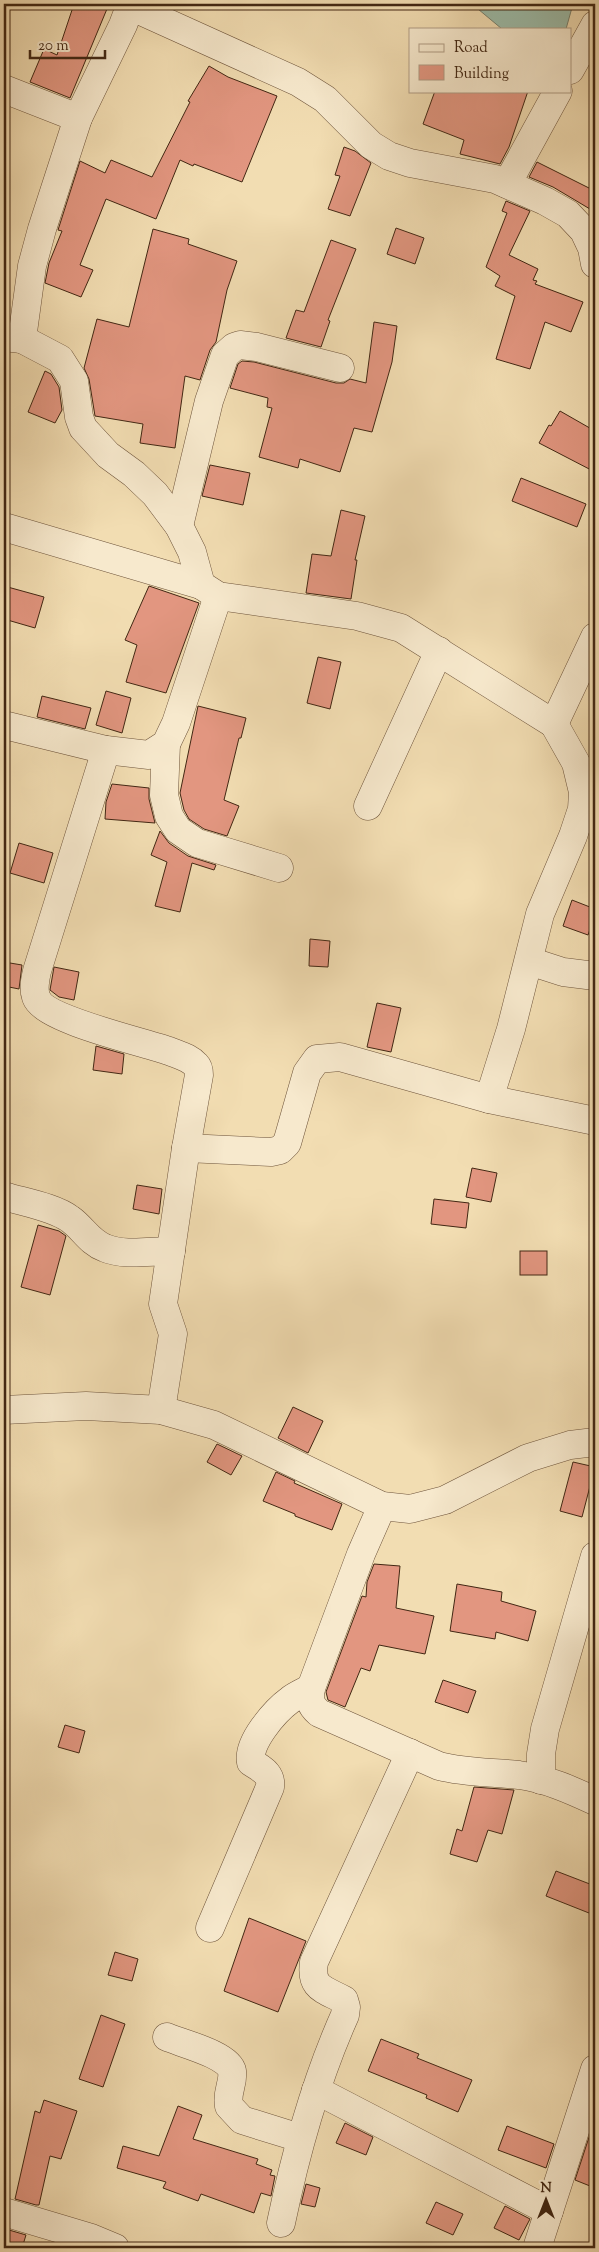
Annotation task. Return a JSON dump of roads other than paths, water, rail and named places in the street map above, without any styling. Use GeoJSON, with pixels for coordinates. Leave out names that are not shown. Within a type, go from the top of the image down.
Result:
{"type":"FeatureCollection","features":[{"type":"Feature","properties":{"kind":"street"},"geometry":{"type":"LineString","coordinates":[[279,868],[197,843],[178,830],[169,816],[164,795],[166,744],[176,722],[210,590],[179,526],[155,494],[134,474],[108,455],[83,428],[79,417],[74,381],[60,358],[13,338],[42,229],[78,118],[131,5],[298,82],[325,99],[371,145],[389,156],[410,163],[495,179],[545,201],[568,214],[584,231],[592,248],[595,264]]}},
{"type":"Feature","properties":{"kind":"street"},"geometry":{"type":"LineString","coordinates":[[572,66],[595,25]]}},
{"type":"Feature","properties":{"kind":"street"},"geometry":{"type":"LineString","coordinates":[[4,89],[78,118]]}},
{"type":"Feature","properties":{"kind":"street"},"geometry":{"type":"LineString","coordinates":[[507,184],[557,92]]}},
{"type":"Feature","properties":{"kind":"street"},"geometry":{"type":"LineString","coordinates":[[179,526],[209,401],[225,355],[234,347],[240,345],[257,347],[340,368]]}},
{"type":"Feature","properties":{"kind":"street"},"geometry":{"type":"LineString","coordinates":[[4,527],[210,590],[358,616],[401,628],[554,724],[576,763],[588,810],[573,836],[540,914],[511,1029],[489,1099]]}},
{"type":"Feature","properties":{"kind":"street"},"geometry":{"type":"LineString","coordinates":[[554,724],[595,637]]}},
{"type":"Feature","properties":{"kind":"street"},"geometry":{"type":"LineString","coordinates":[[368,806],[439,651]]}},
{"type":"Feature","properties":{"kind":"street"},"geometry":{"type":"LineString","coordinates":[[4,725],[106,750],[149,755],[166,744]]}},
{"type":"Feature","properties":{"kind":"street"},"geometry":{"type":"LineString","coordinates":[[106,750],[37,971],[34,987],[37,1000],[51,1011],[86,1027],[144,1042],[188,1058],[197,1066],[199,1075],[186,1148],[163,1304],[173,1334],[161,1410]]}},
{"type":"Feature","properties":{"kind":"street"},"geometry":{"type":"LineString","coordinates":[[529,961],[563,972],[595,976]]}},
{"type":"Feature","properties":{"kind":"street"},"geometry":{"type":"LineString","coordinates":[[186,1148],[271,1152],[280,1150],[287,1143],[307,1073],[318,1059],[340,1057],[489,1099],[595,1121]]}},
{"type":"Feature","properties":{"kind":"street"},"geometry":{"type":"LineString","coordinates":[[4,1196],[68,1217],[79,1225],[85,1235],[94,1243],[106,1249],[120,1252],[171,1251]]}},
{"type":"Feature","properties":{"kind":"street"},"geometry":{"type":"LineString","coordinates":[[4,1410],[86,1406],[161,1410],[214,1425],[382,1506],[410,1509],[445,1500],[528,1458],[570,1445],[595,1442]]}},
{"type":"Feature","properties":{"kind":"street"},"geometry":{"type":"LineString","coordinates":[[382,1506],[351,1579],[311,1688],[309,1699],[312,1706],[319,1713],[439,1766],[455,1770],[520,1775],[562,1785],[595,1802]]}},
{"type":"Feature","properties":{"kind":"street"},"geometry":{"type":"LineString","coordinates":[[541,1780],[541,1754],[546,1729],[595,1556]]}},
{"type":"Feature","properties":{"kind":"street"},"geometry":{"type":"LineString","coordinates":[[210,1928],[270,1788],[271,1780],[268,1774],[251,1762],[250,1754],[257,1738],[271,1718],[290,1700],[311,1688]]}},
{"type":"Feature","properties":{"kind":"street"},"geometry":{"type":"LineString","coordinates":[[281,2222],[300,2138],[345,2015],[346,2007],[344,2000],[322,1990],[316,1983],[312,1973],[314,1962],[410,1753]]}},
{"type":"Feature","properties":{"kind":"street"},"geometry":{"type":"LineString","coordinates":[[167,2037],[218,2056],[231,2067],[232,2073],[228,2091],[229,2106],[242,2120],[300,2138]]}},
{"type":"Feature","properties":{"kind":"street"},"geometry":{"type":"LineString","coordinates":[[537,2248],[595,2069]]}},
{"type":"Feature","properties":{"kind":"street"},"geometry":{"type":"LineString","coordinates":[[316,2090],[549,2211]]}},
{"type":"Feature","properties":{"kind":"street"},"geometry":{"type":"LineString","coordinates":[[4,2212],[55,2238],[115,2248]]}}]}
